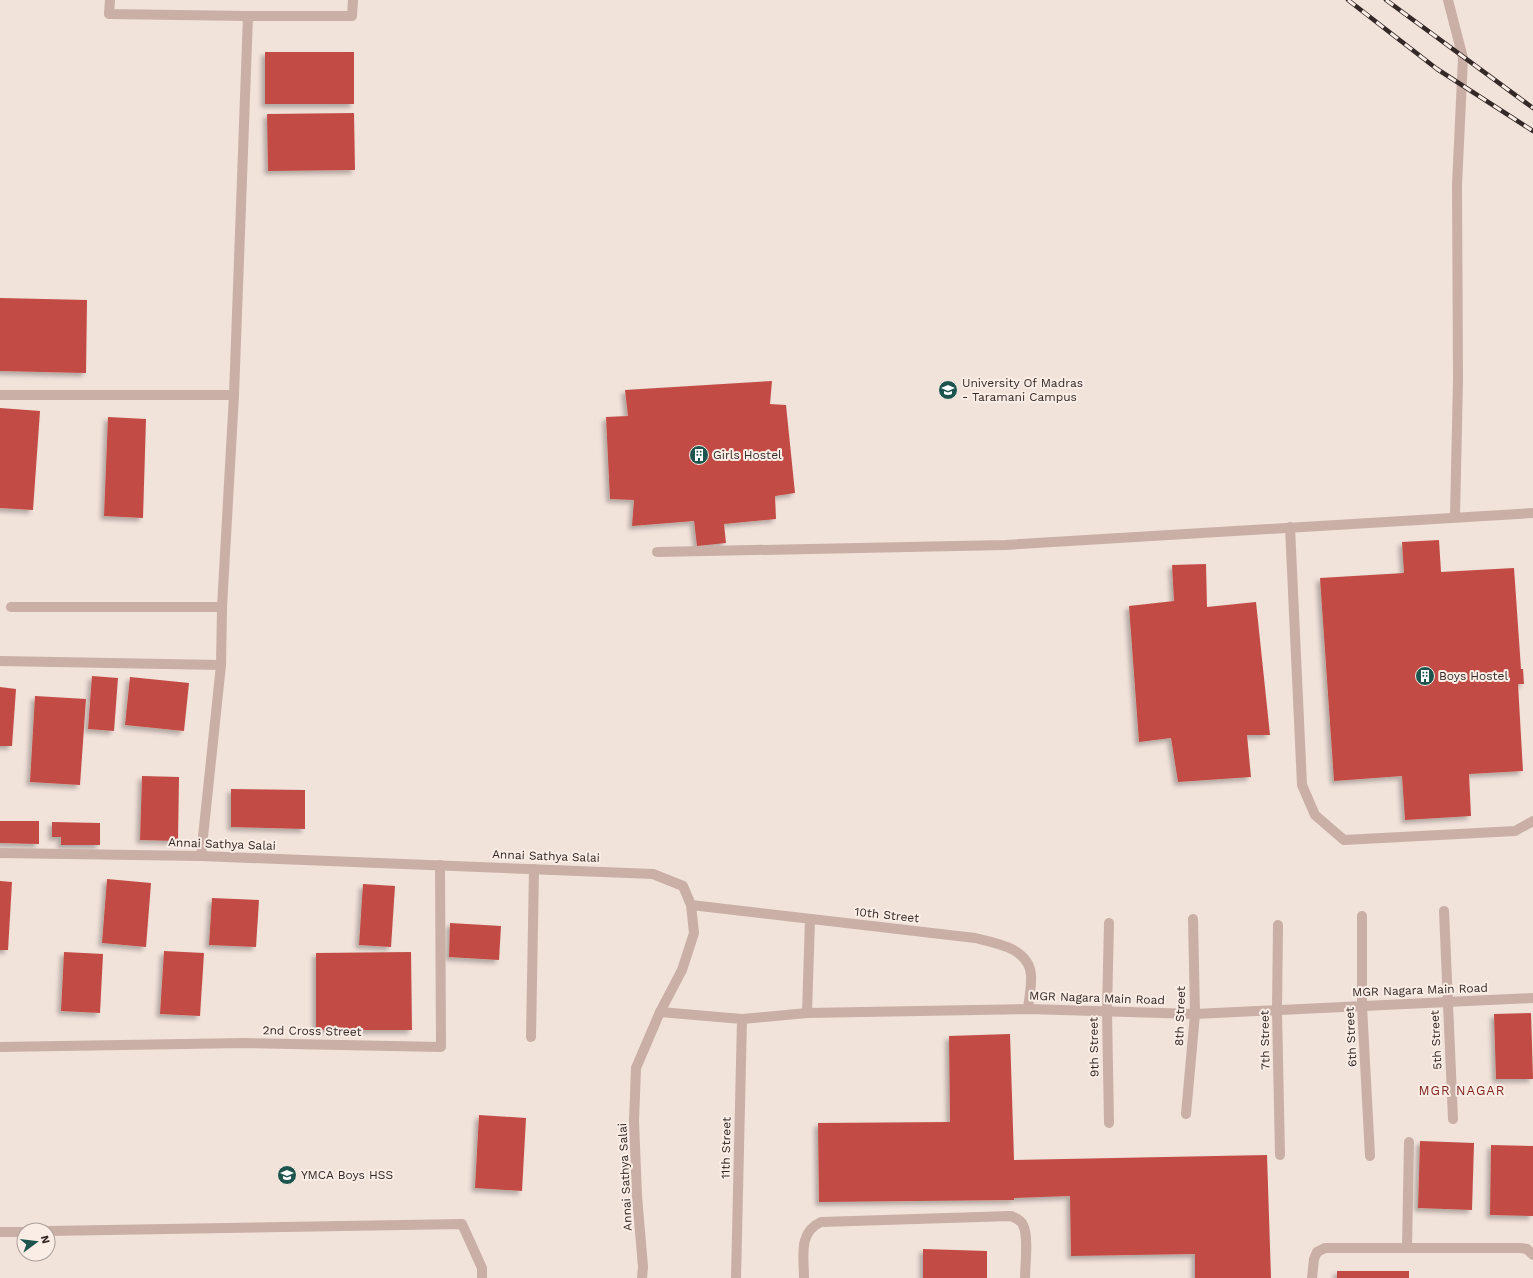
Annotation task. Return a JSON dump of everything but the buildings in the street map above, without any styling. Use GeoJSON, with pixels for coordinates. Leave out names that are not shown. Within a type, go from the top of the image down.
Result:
{"type":"FeatureCollection","features":[{"type":"Feature","properties":{"kind":"street"},"geometry":{"type":"LineString","coordinates":[[110,0],[109,14],[248,16],[352,16],[353,0]]}},
{"type":"Feature","properties":{"kind":"street"},"geometry":{"type":"LineString","coordinates":[[1448,0],[1463,58],[1457,185],[1458,379],[1455,517]]}},
{"type":"Feature","properties":{"kind":"street"},"geometry":{"type":"LineString","coordinates":[[202,856],[221,665],[222,607],[234,396],[248,16]]}},
{"type":"Feature","properties":{"kind":"street"},"geometry":{"type":"LineString","coordinates":[[0,395],[234,396]]}},
{"type":"Feature","properties":{"kind":"street"},"geometry":{"type":"LineString","coordinates":[[657,552],[1005,545],[1533,513]]}},
{"type":"Feature","properties":{"kind":"street"},"geometry":{"type":"LineString","coordinates":[[1290,528],[1302,785],[1315,815],[1344,840],[1515,831],[1533,821]]}},
{"type":"Feature","properties":{"kind":"street"},"geometry":{"type":"LineString","coordinates":[[11,607],[222,607]]}},
{"type":"Feature","properties":{"kind":"street"},"geometry":{"type":"LineString","coordinates":[[0,661],[221,665]]}},
{"type":"Feature","properties":{"kind":"street","name":"Annai Sathya Salai"},"geometry":{"type":"LineString","coordinates":[[0,853],[202,856],[653,874],[683,886],[691,905],[694,934],[682,970],[660,1012],[636,1068],[634,1120],[642,1278]]}},
{"type":"Feature","properties":{"kind":"street","name":"2nd Cross Street"},"geometry":{"type":"LineString","coordinates":[[0,1046],[244,1043],[441,1048],[440,865]]}},
{"type":"Feature","properties":{"kind":"street"},"geometry":{"type":"LineString","coordinates":[[531,1036],[534,869]]}},
{"type":"Feature","properties":{"kind":"street","name":"10th Street"},"geometry":{"type":"LineString","coordinates":[[691,905],[975,938],[1004,946],[1023,956],[1031,974],[1028,1009]]}},
{"type":"Feature","properties":{"kind":"street","name":"5th Street"},"geometry":{"type":"LineString","coordinates":[[1444,911],[1453,1119]]}},
{"type":"Feature","properties":{"kind":"street","name":"6th Street"},"geometry":{"type":"LineString","coordinates":[[1362,916],[1362,1006],[1370,1156]]}},
{"type":"Feature","properties":{"kind":"street"},"geometry":{"type":"LineString","coordinates":[[807,1013],[810,919]]}},
{"type":"Feature","properties":{"kind":"street","name":"8th Street"},"geometry":{"type":"LineString","coordinates":[[1186,1114],[1195,1014],[1192,919]]}},
{"type":"Feature","properties":{"kind":"street","name":"9th Street"},"geometry":{"type":"LineString","coordinates":[[1108,923],[1106,1011],[1109,1123]]}},
{"type":"Feature","properties":{"kind":"street","name":"7th Street"},"geometry":{"type":"LineString","coordinates":[[1278,925],[1277,1010],[1280,1155]]}},
{"type":"Feature","properties":{"kind":"street","name":"MGR Nagara Main Road"},"geometry":{"type":"LineString","coordinates":[[660,1012],[742,1019],[807,1013],[1028,1009],[1195,1014],[1533,998]]}},
{"type":"Feature","properties":{"kind":"street","name":"11th Street"},"geometry":{"type":"LineString","coordinates":[[736,1278],[742,1019]]}},
{"type":"Feature","properties":{"kind":"street"},"geometry":{"type":"LineString","coordinates":[[1408,1248],[1409,1142]]}},
{"type":"Feature","properties":{"kind":"street"},"geometry":{"type":"LineString","coordinates":[[804,1278],[804,1243],[807,1232],[813,1226],[821,1222],[1011,1216],[1018,1219],[1023,1224],[1025,1232],[1025,1278]]}},
{"type":"Feature","properties":{"kind":"street"},"geometry":{"type":"LineString","coordinates":[[56,1231],[462,1224],[482,1268],[482,1278]]}},
{"type":"Feature","properties":{"kind":"street"},"geometry":{"type":"LineString","coordinates":[[0,1232],[16,1232]]}},
{"type":"Feature","properties":{"kind":"street"},"geometry":{"type":"LineString","coordinates":[[1312,1278],[1314,1259],[1317,1252],[1326,1248],[1522,1248],[1527,1249],[1533,1255]]}},
{"type":"Feature","properties":{"kind":"railway"},"geometry":{"type":"LineString","coordinates":[[1348,0],[1437,69],[1533,131]]}},
{"type":"Feature","properties":{"kind":"railway"},"geometry":{"type":"LineString","coordinates":[[1386,0],[1533,108]]}},
{"type":"Feature","properties":{"kind":"place","name":"University Of Madras - Taramani Campus"},"geometry":{"type":"Point","coordinates":[948,390]}},
{"type":"Feature","properties":{"kind":"place","name":"Girls Hostel"},"geometry":{"type":"Point","coordinates":[699,455]}},
{"type":"Feature","properties":{"kind":"place","name":"Boys Hostel"},"geometry":{"type":"Point","coordinates":[1425,676]}},
{"type":"Feature","properties":{"kind":"place","name":"YMCA Boys HSS"},"geometry":{"type":"Point","coordinates":[287,1175]}},
{"type":"Feature","properties":{"kind":"district","name":"MGR NAGAR"},"geometry":{"type":"Point","coordinates":[1462,1090]}}]}
